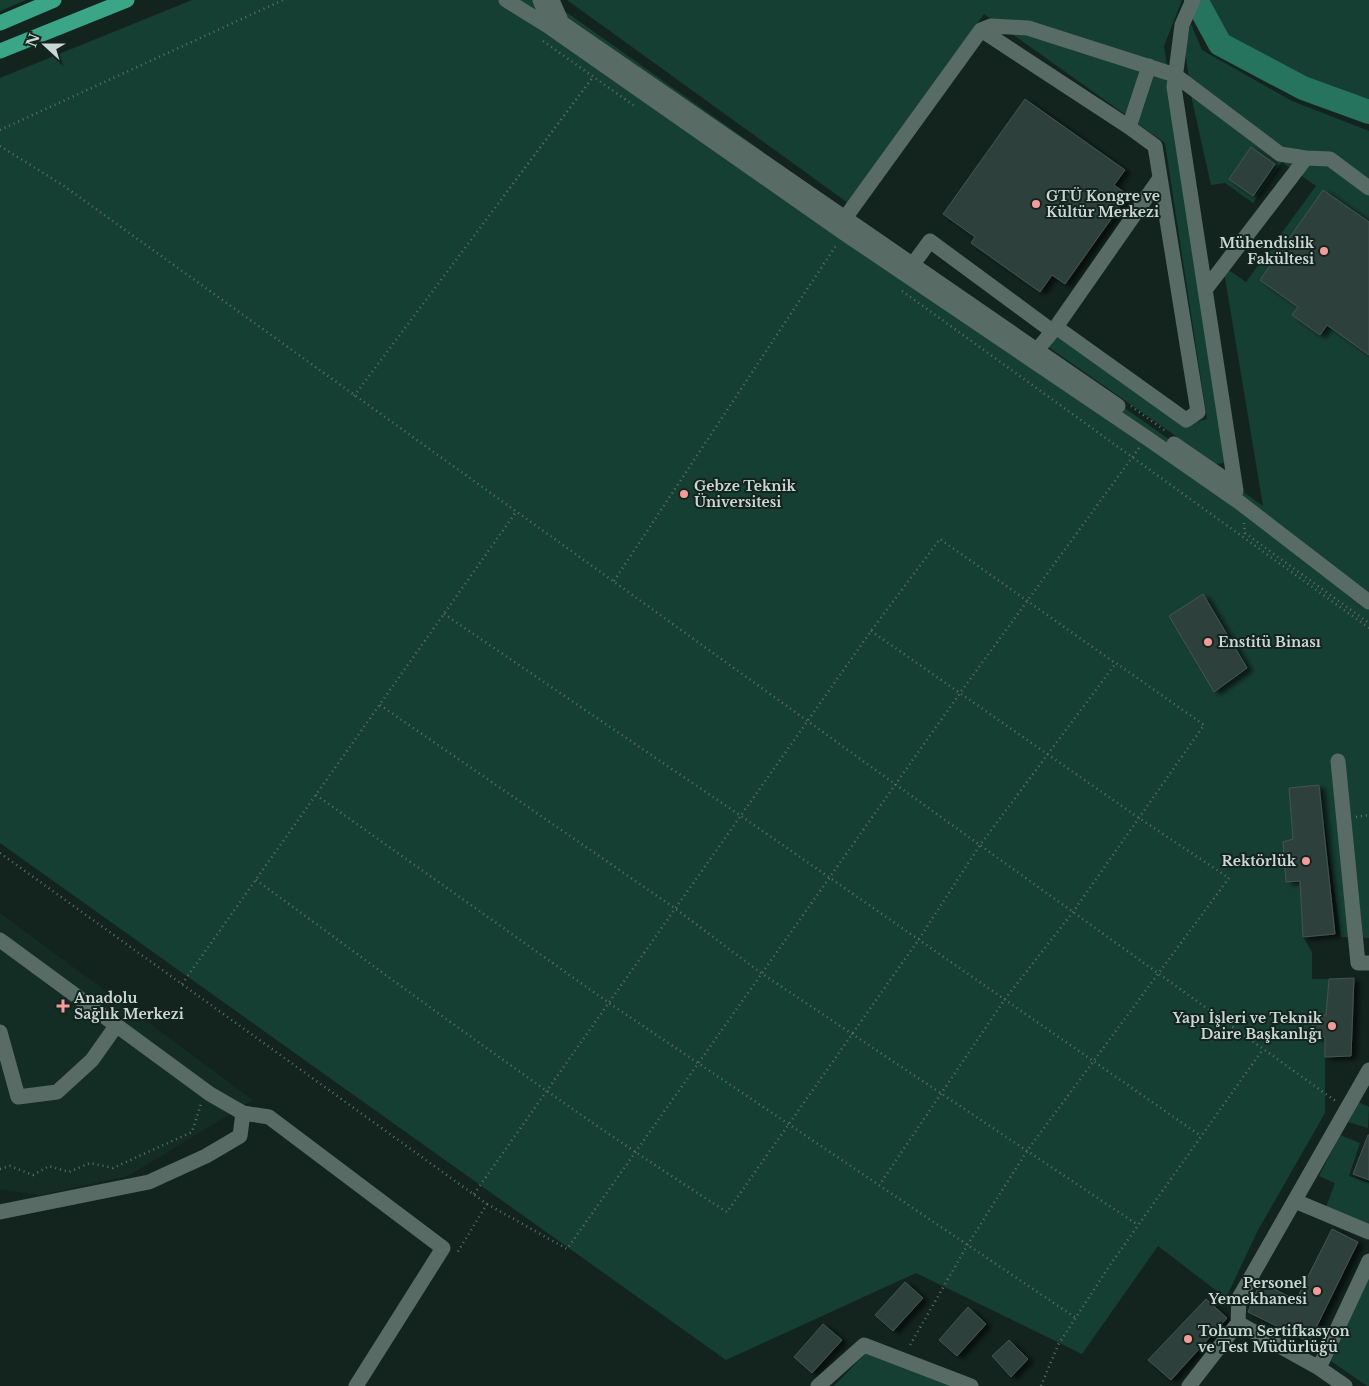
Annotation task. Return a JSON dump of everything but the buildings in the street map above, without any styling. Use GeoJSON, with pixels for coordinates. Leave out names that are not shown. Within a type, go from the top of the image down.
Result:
{"type":"FeatureCollection","features":[{"type":"Feature","properties":{"kind":"highway"},"geometry":{"type":"LineString","coordinates":[[0,22],[54,0]]}},
{"type":"Feature","properties":{"kind":"highway"},"geometry":{"type":"LineString","coordinates":[[0,51],[127,0]]}},
{"type":"Feature","properties":{"kind":"street"},"geometry":{"type":"LineString","coordinates":[[506,0],[551,28],[597,71],[1147,438],[1239,502],[1369,602]]}},
{"type":"Feature","properties":{"kind":"street"},"geometry":{"type":"LineString","coordinates":[[540,0],[551,28]]}},
{"type":"Feature","properties":{"kind":"street"},"geometry":{"type":"LineString","coordinates":[[552,0],[562,23],[842,236],[913,264],[1235,486]]}},
{"type":"Feature","properties":{"kind":"street"},"geometry":{"type":"LineString","coordinates":[[1193,0],[1182,25],[1174,87],[1239,502]]}},
{"type":"Feature","properties":{"kind":"street"},"geometry":{"type":"LineString","coordinates":[[842,236],[981,30],[991,26],[1028,28],[1175,75],[1280,154],[1330,159],[1369,188]]}},
{"type":"Feature","properties":{"kind":"street"},"geometry":{"type":"LineString","coordinates":[[913,264],[930,241],[1186,420],[1198,412],[1155,146],[1129,126],[981,30]]}},
{"type":"Feature","properties":{"kind":"street"},"geometry":{"type":"LineString","coordinates":[[1129,126],[1149,66]]}},
{"type":"Feature","properties":{"kind":"street"},"geometry":{"type":"LineString","coordinates":[[1205,290],[1306,158]]}},
{"type":"Feature","properties":{"kind":"street"},"geometry":{"type":"LineString","coordinates":[[1037,350],[1054,329],[1160,178]]}},
{"type":"Feature","properties":{"kind":"street"},"geometry":{"type":"LineString","coordinates":[[1338,761],[1358,963],[1369,963]]}},
{"type":"Feature","properties":{"kind":"street"},"geometry":{"type":"LineString","coordinates":[[0,940],[210,1094],[243,1113],[269,1117],[443,1248],[356,1386]]}},
{"type":"Feature","properties":{"kind":"street"},"geometry":{"type":"LineString","coordinates":[[0,1032],[18,1098],[57,1092],[92,1060],[116,1026]]}},
{"type":"Feature","properties":{"kind":"street"},"geometry":{"type":"LineString","coordinates":[[1189,1386],[1238,1323],[1239,1298],[1369,1070]]}},
{"type":"Feature","properties":{"kind":"street"},"geometry":{"type":"LineString","coordinates":[[0,1212],[150,1182],[206,1156],[240,1136],[243,1113]]}},
{"type":"Feature","properties":{"kind":"street"},"geometry":{"type":"LineString","coordinates":[[1295,1201],[1369,1232]]}},
{"type":"Feature","properties":{"kind":"street"},"geometry":{"type":"LineString","coordinates":[[1319,1368],[1369,1261]]}},
{"type":"Feature","properties":{"kind":"street"},"geometry":{"type":"LineString","coordinates":[[1238,1323],[1319,1368],[1345,1386]]}},
{"type":"Feature","properties":{"kind":"street"},"geometry":{"type":"LineString","coordinates":[[818,1386],[864,1345],[971,1386]]}},
{"type":"Feature","properties":{"kind":"path"},"geometry":{"type":"LineString","coordinates":[[0,130],[283,0]]}},
{"type":"Feature","properties":{"kind":"path"},"geometry":{"type":"LineString","coordinates":[[534,18],[544,44],[597,71],[642,110]]}},
{"type":"Feature","properties":{"kind":"path"},"geometry":{"type":"LineString","coordinates":[[354,396],[597,71]]}},
{"type":"Feature","properties":{"kind":"path"},"geometry":{"type":"LineString","coordinates":[[0,146],[64,186],[1347,1109]]}},
{"type":"Feature","properties":{"kind":"path"},"geometry":{"type":"LineString","coordinates":[[614,581],[842,236]]}},
{"type":"Feature","properties":{"kind":"path"},"geometry":{"type":"LineString","coordinates":[[895,286],[1369,628]]}},
{"type":"Feature","properties":{"kind":"path"},"geometry":{"type":"LineString","coordinates":[[0,853],[487,1204],[567,1249],[960,693],[1147,438]]}},
{"type":"Feature","properties":{"kind":"path"},"geometry":{"type":"LineString","coordinates":[[182,984],[516,511]]}},
{"type":"Feature","properties":{"kind":"path"},"geometry":{"type":"LineString","coordinates":[[474,1194],[871,631],[940,539],[1204,725],[1073,912],[1005,999],[880,1184]]}},
{"type":"Feature","properties":{"kind":"path"},"geometry":{"type":"LineString","coordinates":[[444,614],[830,877],[1201,1136]]}},
{"type":"Feature","properties":{"kind":"path"},"geometry":{"type":"LineString","coordinates":[[871,631],[1139,818],[1229,878],[1159,974],[1092,1060],[1027,1151],[968,1244],[902,1359]]}},
{"type":"Feature","properties":{"kind":"path"},"geometry":{"type":"LineString","coordinates":[[256,880],[546,1092],[635,1153],[727,1212],[788,1122],[919,939],[980,845],[1116,663]]}},
{"type":"Feature","properties":{"kind":"path"},"geometry":{"type":"LineString","coordinates":[[380,705],[676,909],[761,974],[1138,1225]]}},
{"type":"Feature","properties":{"kind":"path"},"geometry":{"type":"LineString","coordinates":[[316,795],[610,1002],[1076,1318]]}},
{"type":"Feature","properties":{"kind":"path"},"geometry":{"type":"LineString","coordinates":[[1041,1386],[1058,1345],[1138,1225],[1263,1049]]}},
{"type":"Feature","properties":{"kind":"path"},"geometry":{"type":"LineString","coordinates":[[0,1169],[10,1166],[33,1175],[49,1166],[69,1172],[90,1163],[113,1168],[192,1132],[202,1106],[200,1102]]}},
{"type":"Feature","properties":{"kind":"path"},"geometry":{"type":"LineString","coordinates":[[456,1254],[487,1204]]}},
{"type":"Feature","properties":{"kind":"shaded area"},"geometry":{"type":"Polygon","coordinates":[[[0,0],[26,0],[0,11],[0,0]]]}},
{"type":"Feature","properties":{"kind":"shaded area","name":"Gebze Teknik Üniversitesi"},"geometry":{"type":"Polygon","coordinates":[[[192,0],[549,0],[1263,506],[1223,266],[1246,282],[1316,186],[1282,162],[1253,203],[1225,183],[1211,185],[1192,100],[1184,44],[1191,24],[1202,50],[1292,101],[1369,131],[1369,938],[1341,937],[1319,785],[1289,788],[1293,839],[1283,842],[1286,882],[1300,881],[1303,937],[1312,952],[1312,979],[1329,979],[1326,1015],[1312,1016],[1313,1038],[1325,1037],[1325,1113],[1257,1232],[1226,1298],[1158,1246],[1082,1354],[916,1273],[726,1360],[0,843],[0,78],[192,0]]]}},
{"type":"Feature","properties":{"kind":"shaded area"},"geometry":{"type":"Polygon","coordinates":[[[567,0],[1182,0],[1164,46],[1230,462],[1216,464],[1047,346],[1055,334],[1183,426],[1207,419],[1165,143],[984,14],[848,203],[567,0]]]}},
{"type":"Feature","properties":{"kind":"shaded area"},"geometry":{"type":"Polygon","coordinates":[[[1196,0],[1369,0],[1369,112],[1303,88],[1220,44],[1196,0]]]}},
{"type":"Feature","properties":{"kind":"shaded area","name":"Anadolu Sağlık Merkezi"},"geometry":{"type":"Polygon","coordinates":[[[0,913],[253,1100],[128,1176],[40,1195],[0,1189],[0,913]]]}},
{"type":"Feature","properties":{"kind":"shaded area"},"geometry":{"type":"Polygon","coordinates":[[[1358,1102],[1369,1107],[1368,1128],[1348,1122],[1358,1102]]]}},
{"type":"Feature","properties":{"kind":"shaded area"},"geometry":{"type":"Polygon","coordinates":[[[1340,1135],[1360,1143],[1349,1176],[1369,1183],[1369,1227],[1326,1207],[1335,1183],[1319,1176],[1340,1135]]]}},
{"type":"Feature","properties":{"kind":"shaded area"},"geometry":{"type":"Polygon","coordinates":[[[1369,1274],[1369,1386],[1367,1386],[1331,1361],[1369,1274]]]}},
{"type":"Feature","properties":{"kind":"shaded area"},"geometry":{"type":"Polygon","coordinates":[[[866,1353],[952,1386],[834,1386],[866,1353]]]}},
{"type":"Feature","properties":{"kind":"waterway"},"geometry":{"type":"LineString","coordinates":[[1196,0],[1220,44],[1303,88],[1369,112]]}},
{"type":"Feature","properties":{"kind":"place","name":"GTÜ Kongre ve Kültür Merkezi"},"geometry":{"type":"Point","coordinates":[1036,204]}},
{"type":"Feature","properties":{"kind":"place","name":"Mühendislik Fakültesi"},"geometry":{"type":"Point","coordinates":[1324,251]}},
{"type":"Feature","properties":{"kind":"place","name":"Gebze Teknik Üniversitesi"},"geometry":{"type":"Point","coordinates":[684,494]}},
{"type":"Feature","properties":{"kind":"place","name":"Enstitü Binası"},"geometry":{"type":"Point","coordinates":[1208,642]}},
{"type":"Feature","properties":{"kind":"place","name":"Rektörlük"},"geometry":{"type":"Point","coordinates":[1306,861]}},
{"type":"Feature","properties":{"kind":"place","name":"Anadolu Sağlık Merkezi"},"geometry":{"type":"Point","coordinates":[63,1006]}},
{"type":"Feature","properties":{"kind":"place","name":"Yapı İşleri ve Teknik Daire Başkanlığı"},"geometry":{"type":"Point","coordinates":[1332,1026]}},
{"type":"Feature","properties":{"kind":"place","name":"Personel Yemekhanesi"},"geometry":{"type":"Point","coordinates":[1317,1291]}},
{"type":"Feature","properties":{"kind":"place","name":"Tohum Sertifkasyon ve Test Müdürlüğü"},"geometry":{"type":"Point","coordinates":[1188,1339]}}]}
